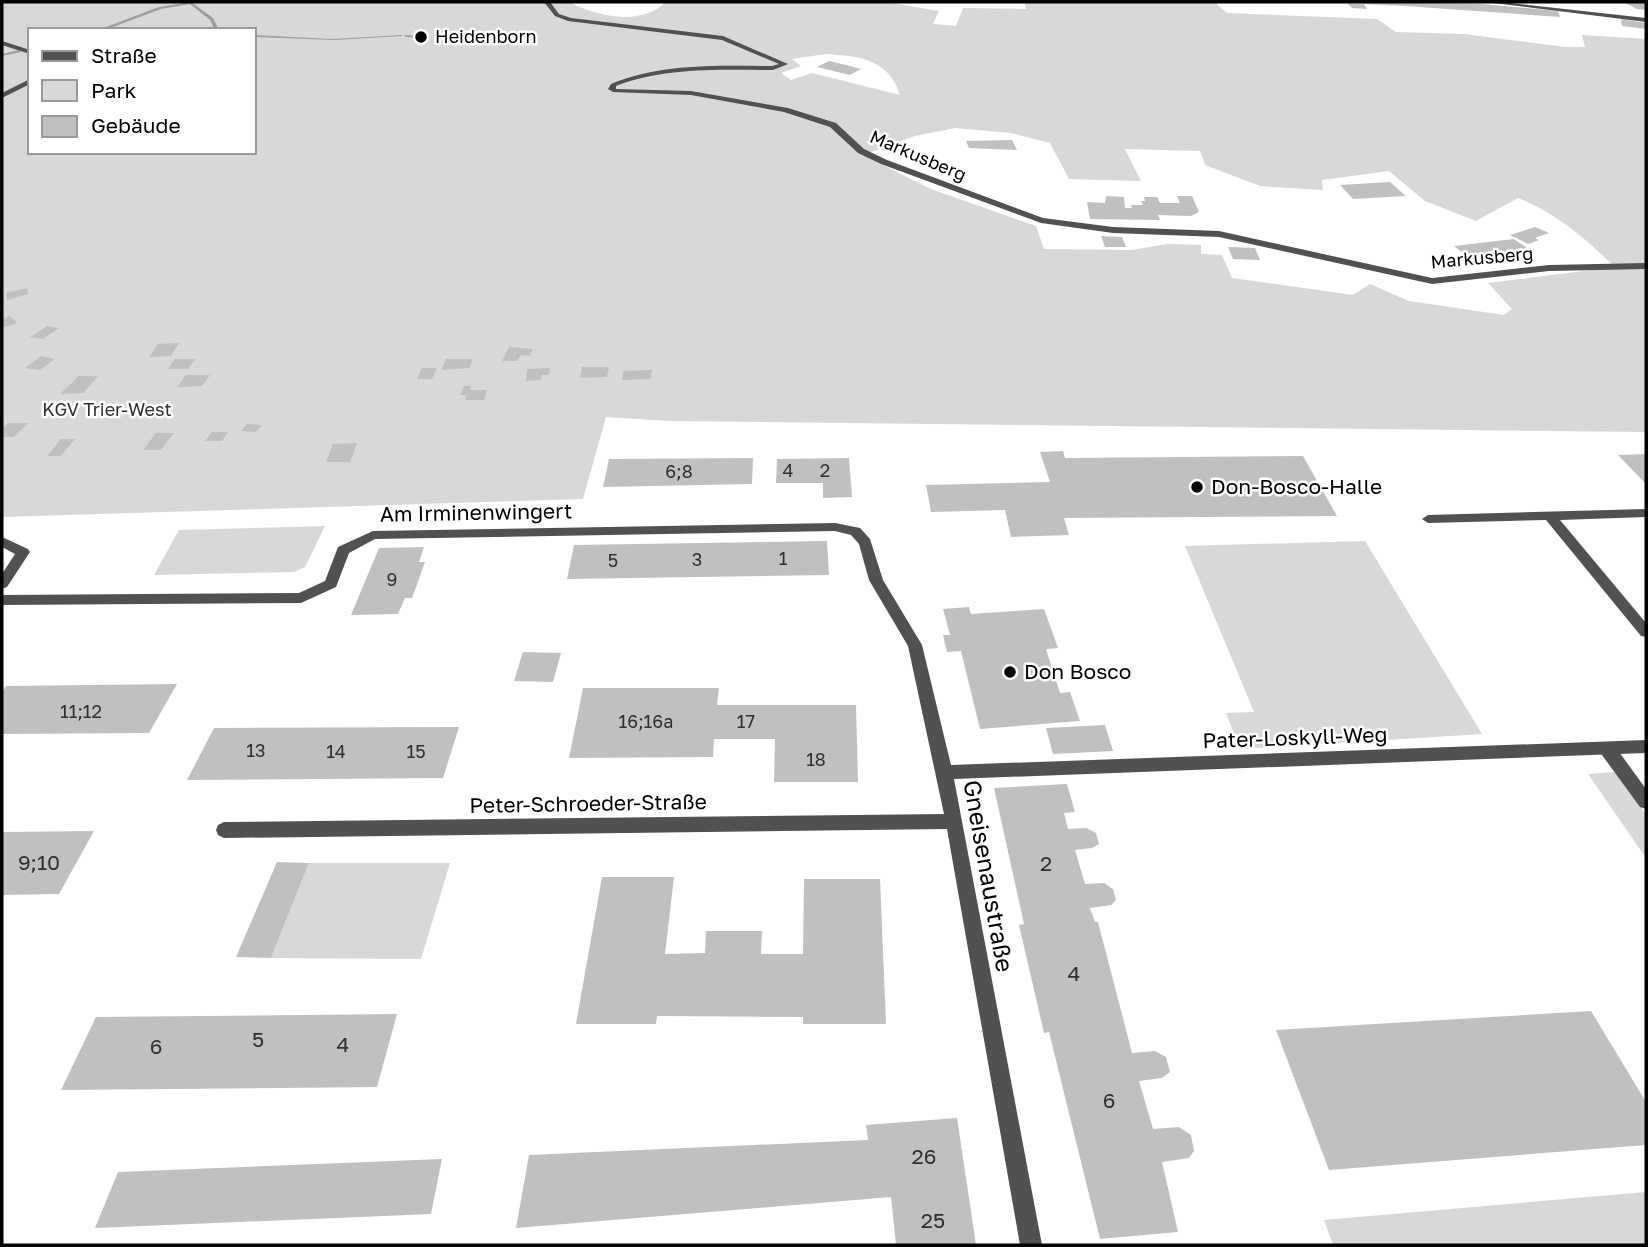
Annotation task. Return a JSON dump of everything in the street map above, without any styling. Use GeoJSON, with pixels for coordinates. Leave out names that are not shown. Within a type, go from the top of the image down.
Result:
{"type":"FeatureCollection","features":[{"type":"Feature","properties":{"kind":"street","name":"Markusberg"},"geometry":{"type":"LineString","coordinates":[[547,2],[557,15],[570,20],[723,38],[785,64],[773,68],[688,71],[625,79],[613,85],[611,89],[615,91],[691,93],[809,117],[834,125],[862,150],[884,162],[1041,220],[1113,230],[1219,234],[1432,281],[1539,269],[1646,266]]}},
{"type":"Feature","properties":{"kind":"street"},"geometry":{"type":"LineString","coordinates":[[1488,2],[1646,20]]}},
{"type":"Feature","properties":{"kind":"street"},"geometry":{"type":"LineString","coordinates":[[2,43],[28,51]]}},
{"type":"Feature","properties":{"kind":"street"},"geometry":{"type":"LineString","coordinates":[[2,96],[28,82]]}},
{"type":"Feature","properties":{"kind":"street"},"geometry":{"type":"LineString","coordinates":[[1428,519],[1646,513]]}},
{"type":"Feature","properties":{"kind":"street"},"geometry":{"type":"LineString","coordinates":[[1550,516],[1646,632]]}},
{"type":"Feature","properties":{"kind":"street","name":"Am Irminenwingert"},"geometry":{"type":"LineString","coordinates":[[2,600],[301,598],[331,584],[344,550],[373,535],[835,527],[855,531]]}},
{"type":"Feature","properties":{"kind":"street","name":"Gneisenaustraße"},"geometry":{"type":"LineString","coordinates":[[855,531],[865,542],[876,580],[915,645],[945,772],[1031,1245]]}},
{"type":"Feature","properties":{"kind":"street"},"geometry":{"type":"LineString","coordinates":[[2,542],[23,552],[2,584]]}},
{"type":"Feature","properties":{"kind":"street","name":"Pater-Loskyll-Weg"},"geometry":{"type":"LineString","coordinates":[[945,772],[1082,765],[1646,747]]}},
{"type":"Feature","properties":{"kind":"street"},"geometry":{"type":"LineString","coordinates":[[1608,750],[1646,802]]}},
{"type":"Feature","properties":{"kind":"street","name":"Peter-Schroeder-Straße"},"geometry":{"type":"LineString","coordinates":[[224,830],[953,821]]}},
{"type":"Feature","properties":{"kind":"green space","name":"KGV Trier-West"},"geometry":{"type":"Polygon","coordinates":[[[2,2],[568,2],[606,15],[631,17],[644,15],[666,2],[887,2],[939,11],[933,24],[956,26],[963,8],[1026,9],[1024,2],[1214,2],[1227,13],[1377,19],[1396,32],[1464,34],[1566,47],[1585,47],[1582,35],[1646,39],[1646,432],[670,421],[606,417],[583,499],[2,517],[2,2]],[[826,54],[792,59],[801,66],[781,73],[791,80],[812,73],[900,95],[889,74],[881,67],[851,56],[826,54]],[[955,128],[915,136],[863,155],[931,189],[1036,226],[1044,249],[1132,250],[1167,244],[1201,245],[1201,254],[1222,255],[1232,278],[1353,295],[1370,284],[1409,301],[1504,315],[1512,309],[1488,283],[1615,267],[1570,228],[1545,211],[1518,198],[1476,221],[1425,201],[1389,171],[1322,180],[1323,190],[1260,186],[1205,165],[1200,151],[1125,149],[1141,181],[1069,179],[1050,143],[1011,133],[955,128]]]}},
{"type":"Feature","properties":{"kind":"green space"},"geometry":{"type":"Polygon","coordinates":[[[325,526],[305,567],[294,572],[154,575],[179,530],[325,526]]]}},
{"type":"Feature","properties":{"kind":"green space"},"geometry":{"type":"Polygon","coordinates":[[[1365,541],[1482,734],[1240,749],[1226,713],[1254,712],[1185,546],[1365,541]]]}},
{"type":"Feature","properties":{"kind":"green space"},"geometry":{"type":"Polygon","coordinates":[[[1616,772],[1646,814],[1646,858],[1588,774],[1616,772]]]}},
{"type":"Feature","properties":{"kind":"green space"},"geometry":{"type":"Polygon","coordinates":[[[309,863],[450,863],[421,959],[271,958],[309,863]]]}},
{"type":"Feature","properties":{"kind":"green space"},"geometry":{"type":"Polygon","coordinates":[[[1646,1192],[1646,1245],[1333,1245],[1324,1220],[1646,1192]]]}},
{"type":"Feature","properties":{"kind":"building"},"geometry":{"type":"Polygon","coordinates":[[[1361,2],[1482,4],[1558,11],[1560,17],[1364,4],[1367,9],[1352,8],[1347,3],[1363,4],[1361,2]]]}},
{"type":"Feature","properties":{"kind":"building"},"geometry":{"type":"Polygon","coordinates":[[[1623,2],[1646,2],[1646,10],[1637,9],[1623,2]]]}},
{"type":"Feature","properties":{"kind":"building"},"geometry":{"type":"Polygon","coordinates":[[[1621,19],[1646,23],[1646,29],[1622,26],[1621,19]]]}},
{"type":"Feature","properties":{"kind":"building"},"geometry":{"type":"Polygon","coordinates":[[[829,61],[861,69],[850,75],[817,67],[829,61]]]}},
{"type":"Feature","properties":{"kind":"building"},"geometry":{"type":"Polygon","coordinates":[[[1012,140],[1017,150],[969,148],[966,141],[1012,140]]]}},
{"type":"Feature","properties":{"kind":"building"},"geometry":{"type":"Polygon","coordinates":[[[1390,182],[1406,196],[1353,199],[1340,185],[1390,182]]]}},
{"type":"Feature","properties":{"kind":"building"},"geometry":{"type":"Polygon","coordinates":[[[1106,196],[1124,197],[1125,208],[1132,208],[1131,205],[1143,205],[1141,201],[1145,201],[1144,197],[1157,197],[1160,203],[1180,203],[1177,196],[1192,196],[1199,212],[1191,216],[1158,215],[1160,220],[1090,219],[1087,202],[1105,203],[1106,196]]]}},
{"type":"Feature","properties":{"kind":"building"},"geometry":{"type":"Polygon","coordinates":[[[1535,227],[1549,233],[1528,244],[1510,235],[1535,227]]]}},
{"type":"Feature","properties":{"kind":"building"},"geometry":{"type":"Polygon","coordinates":[[[1101,236],[1122,237],[1126,247],[1105,247],[1101,236]]]}},
{"type":"Feature","properties":{"kind":"building"},"geometry":{"type":"Polygon","coordinates":[[[1514,239],[1533,252],[1472,260],[1454,246],[1514,239]]]}},
{"type":"Feature","properties":{"kind":"building"},"geometry":{"type":"Polygon","coordinates":[[[1228,247],[1255,248],[1260,260],[1233,259],[1228,247]]]}},
{"type":"Feature","properties":{"kind":"building"},"geometry":{"type":"Polygon","coordinates":[[[27,288],[28,294],[7,300],[6,293],[27,288]]]}},
{"type":"Feature","properties":{"kind":"building"},"geometry":{"type":"Polygon","coordinates":[[[10,316],[17,323],[2,328],[2,319],[10,316]]]}},
{"type":"Feature","properties":{"kind":"building"},"geometry":{"type":"Polygon","coordinates":[[[47,326],[59,328],[43,339],[30,337],[47,326]]]}},
{"type":"Feature","properties":{"kind":"building"},"geometry":{"type":"Polygon","coordinates":[[[179,343],[171,356],[149,357],[158,344],[179,343]]]}},
{"type":"Feature","properties":{"kind":"building"},"geometry":{"type":"Polygon","coordinates":[[[509,347],[533,349],[530,356],[521,355],[517,361],[502,361],[509,347]]]}},
{"type":"Feature","properties":{"kind":"building"},"geometry":{"type":"Polygon","coordinates":[[[41,356],[55,359],[40,370],[25,368],[41,356]]]}},
{"type":"Feature","properties":{"kind":"building"},"geometry":{"type":"Polygon","coordinates":[[[175,359],[195,359],[188,369],[168,369],[175,359]]]}},
{"type":"Feature","properties":{"kind":"building"},"geometry":{"type":"Polygon","coordinates":[[[446,359],[473,359],[469,368],[441,370],[446,359]]]}},
{"type":"Feature","properties":{"kind":"building"},"geometry":{"type":"Polygon","coordinates":[[[582,367],[609,367],[607,377],[580,378],[582,367]]]}},
{"type":"Feature","properties":{"kind":"building"},"geometry":{"type":"Polygon","coordinates":[[[422,368],[437,368],[432,379],[417,379],[422,368]]]}},
{"type":"Feature","properties":{"kind":"building"},"geometry":{"type":"Polygon","coordinates":[[[550,368],[549,375],[542,375],[541,380],[526,381],[527,369],[550,368]]]}},
{"type":"Feature","properties":{"kind":"building"},"geometry":{"type":"Polygon","coordinates":[[[652,370],[651,379],[622,380],[623,371],[652,370]]]}},
{"type":"Feature","properties":{"kind":"building"},"geometry":{"type":"Polygon","coordinates":[[[186,375],[210,375],[202,386],[177,387],[186,375]]]}},
{"type":"Feature","properties":{"kind":"building"},"geometry":{"type":"Polygon","coordinates":[[[79,376],[98,376],[83,393],[60,394],[79,376]]]}},
{"type":"Feature","properties":{"kind":"building"},"geometry":{"type":"Polygon","coordinates":[[[464,386],[471,386],[470,390],[487,390],[484,400],[465,400],[467,395],[460,395],[464,386]]]}},
{"type":"Feature","properties":{"kind":"building"},"geometry":{"type":"Polygon","coordinates":[[[8,423],[28,423],[14,437],[2,437],[2,429],[8,423]]]}},
{"type":"Feature","properties":{"kind":"building"},"geometry":{"type":"Polygon","coordinates":[[[247,424],[262,425],[256,432],[241,431],[247,424]]]}},
{"type":"Feature","properties":{"kind":"building"},"geometry":{"type":"Polygon","coordinates":[[[212,432],[228,432],[222,441],[205,441],[212,432]]]}},
{"type":"Feature","properties":{"kind":"building"},"geometry":{"type":"Polygon","coordinates":[[[156,433],[174,433],[161,450],[143,450],[156,433]]]}},
{"type":"Feature","properties":{"kind":"building"},"geometry":{"type":"Polygon","coordinates":[[[61,439],[75,439],[61,456],[47,456],[61,439]]]}},
{"type":"Feature","properties":{"kind":"building"},"geometry":{"type":"Polygon","coordinates":[[[357,443],[350,462],[326,462],[333,444],[357,443]]]}},
{"type":"Feature","properties":{"kind":"building","name":"Don-Bosco-Halle"},"geometry":{"type":"Polygon","coordinates":[[[1063,451],[1065,458],[1303,456],[1337,516],[1064,518],[1069,535],[1011,537],[1005,510],[931,512],[926,485],[1050,482],[1040,452],[1063,451]]]}},
{"type":"Feature","properties":{"kind":"building"},"geometry":{"type":"Polygon","coordinates":[[[1646,454],[1646,484],[1618,455],[1646,454]]]}},
{"type":"Feature","properties":{"kind":"building"},"geometry":{"type":"Polygon","coordinates":[[[753,458],[752,484],[603,487],[609,459],[753,458]]]}},
{"type":"Feature","properties":{"kind":"building"},"geometry":{"type":"Polygon","coordinates":[[[849,458],[852,497],[823,498],[823,483],[776,483],[777,459],[849,458]]]}},
{"type":"Feature","properties":{"kind":"building"},"geometry":{"type":"Polygon","coordinates":[[[827,541],[829,575],[567,579],[574,545],[827,541]]]}},
{"type":"Feature","properties":{"kind":"building"},"geometry":{"type":"Polygon","coordinates":[[[424,547],[419,562],[425,562],[412,598],[405,598],[398,614],[351,615],[379,548],[424,547]]]}},
{"type":"Feature","properties":{"kind":"building","name":"Don Bosco"},"geometry":{"type":"Polygon","coordinates":[[[969,607],[971,614],[1044,609],[1058,648],[1046,649],[1060,693],[1070,692],[1080,721],[980,729],[961,651],[947,652],[943,635],[950,635],[943,609],[969,607]]]}},
{"type":"Feature","properties":{"kind":"building"},"geometry":{"type":"Polygon","coordinates":[[[523,652],[561,653],[553,682],[514,681],[523,652]]]}},
{"type":"Feature","properties":{"kind":"building"},"geometry":{"type":"Polygon","coordinates":[[[177,684],[149,733],[2,734],[2,692],[6,686],[177,684]]]}},
{"type":"Feature","properties":{"kind":"building"},"geometry":{"type":"Polygon","coordinates":[[[583,688],[719,688],[717,705],[856,705],[858,782],[774,782],[775,739],[714,739],[713,757],[569,758],[583,688]]]}},
{"type":"Feature","properties":{"kind":"building"},"geometry":{"type":"Polygon","coordinates":[[[1105,725],[1113,751],[1053,754],[1046,728],[1105,725]]]}},
{"type":"Feature","properties":{"kind":"building"},"geometry":{"type":"Polygon","coordinates":[[[459,727],[443,778],[187,780],[214,728],[459,727]]]}},
{"type":"Feature","properties":{"kind":"building"},"geometry":{"type":"Polygon","coordinates":[[[1067,784],[1075,812],[1064,813],[1068,829],[1086,828],[1096,833],[1099,844],[1092,848],[1075,850],[1085,884],[1104,883],[1113,889],[1116,900],[1111,905],[1090,908],[1095,922],[1098,922],[1132,1053],[1155,1051],[1166,1057],[1170,1072],[1162,1078],[1139,1081],[1153,1129],[1179,1127],[1191,1135],[1194,1151],[1189,1158],[1162,1162],[1178,1232],[1100,1239],[1049,1032],[1044,1033],[1019,925],[1024,924],[994,788],[1067,784]]]}},
{"type":"Feature","properties":{"kind":"building"},"geometry":{"type":"Polygon","coordinates":[[[94,831],[59,894],[2,895],[2,832],[94,831]]]}},
{"type":"Feature","properties":{"kind":"building"},"geometry":{"type":"Polygon","coordinates":[[[277,862],[309,863],[271,958],[236,957],[277,862]]]}},
{"type":"Feature","properties":{"kind":"building"},"geometry":{"type":"Polygon","coordinates":[[[602,877],[674,877],[665,954],[705,953],[706,931],[762,931],[761,954],[803,954],[804,879],[880,879],[886,1024],[803,1024],[803,1017],[657,1016],[656,1024],[576,1024],[602,877]]]}},
{"type":"Feature","properties":{"kind":"building"},"geometry":{"type":"Polygon","coordinates":[[[1591,1011],[1646,1102],[1646,1145],[1329,1170],[1276,1030],[1591,1011]]]}},
{"type":"Feature","properties":{"kind":"building"},"geometry":{"type":"Polygon","coordinates":[[[397,1014],[377,1087],[61,1090],[96,1017],[397,1014]]]}},
{"type":"Feature","properties":{"kind":"building"},"geometry":{"type":"Polygon","coordinates":[[[957,1118],[976,1245],[896,1245],[891,1197],[516,1228],[529,1155],[868,1140],[866,1125],[957,1118]]]}},
{"type":"Feature","properties":{"kind":"building"},"geometry":{"type":"Polygon","coordinates":[[[442,1159],[431,1214],[95,1228],[118,1172],[442,1159]]]}},
{"type":"Feature","properties":{"kind":"waterway"},"geometry":{"type":"LineString","coordinates":[[105,28],[160,8],[191,3],[212,19],[216,28]]}},
{"type":"Feature","properties":{"kind":"waterway"},"geometry":{"type":"LineString","coordinates":[[256,36],[330,39]]}},
{"type":"Feature","properties":{"kind":"waterway"},"geometry":{"type":"LineString","coordinates":[[334,39],[401,36]]}},
{"type":"Feature","properties":{"kind":"waterway"},"geometry":{"type":"LineString","coordinates":[[406,36],[421,37]]}},
{"type":"Feature","properties":{"kind":"waterway"},"geometry":{"type":"LineString","coordinates":[[2,55],[19,51]]}},
{"type":"Feature","properties":{"kind":"place","name":"Heidenborn"},"geometry":{"type":"Point","coordinates":[421,37]}},
{"type":"Feature","properties":{"kind":"place","name":"Don-Bosco-Halle"},"geometry":{"type":"Point","coordinates":[1197,487]}},
{"type":"Feature","properties":{"kind":"place","name":"Don Bosco"},"geometry":{"type":"Point","coordinates":[1010,672]}}]}
